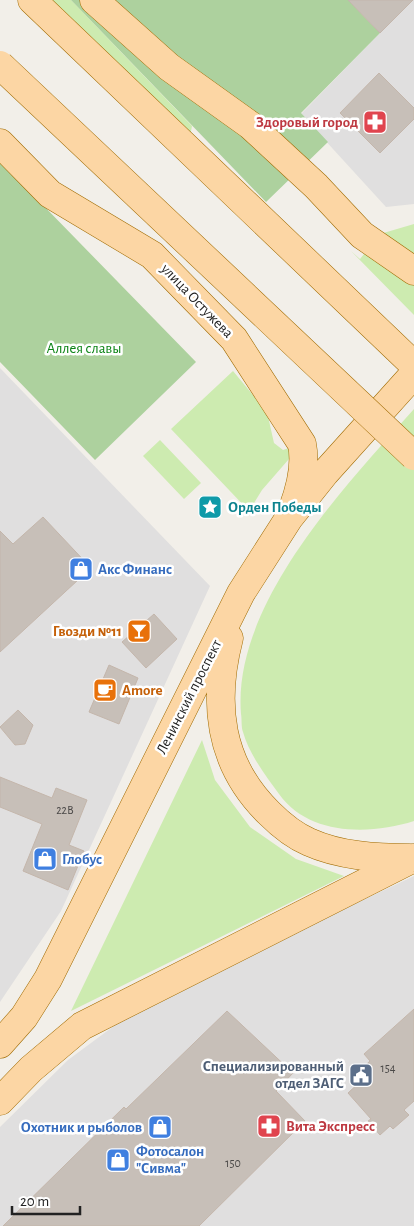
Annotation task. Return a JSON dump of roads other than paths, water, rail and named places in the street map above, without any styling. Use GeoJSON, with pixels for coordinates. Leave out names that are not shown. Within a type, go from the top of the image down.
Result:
{"type":"FeatureCollection","features":[{"type":"Feature","properties":{"kind":"main road"},"geometry":{"type":"LineString","coordinates":[[32,0],[414,365]]}},
{"type":"Feature","properties":{"kind":"main road"},"geometry":{"type":"LineString","coordinates":[[94,0],[168,67],[250,125],[316,186],[362,235],[414,270]]}},
{"type":"Feature","properties":{"kind":"main road"},"geometry":{"type":"LineString","coordinates":[[0,65],[414,456]]}},
{"type":"Feature","properties":{"kind":"main road","name":"улица Остужева"},"geometry":{"type":"LineString","coordinates":[[0,142],[50,194],[152,255],[234,339],[302,444],[304,454],[300,481],[289,518]]}},
{"type":"Feature","properties":{"kind":"main road","name":"Ленинский проспект"},"geometry":{"type":"LineString","coordinates":[[0,1044],[24,1018],[48,979],[241,593],[289,518],[338,458],[414,374]]}},
{"type":"Feature","properties":{"kind":"main road"},"geometry":{"type":"LineString","coordinates":[[241,593],[223,663],[221,701],[225,742],[232,763],[244,784],[276,820],[308,842],[348,854],[370,857],[414,858]]}},
{"type":"Feature","properties":{"kind":"main road"},"geometry":{"type":"LineString","coordinates":[[0,1101],[32,1069],[82,1026],[414,858]]}},
{"type":"Feature","properties":{"kind":"place","name":"Здоровый город"},"geometry":{"type":"Point","coordinates":[375,122]}},
{"type":"Feature","properties":{"kind":"place","name":"Орден Победы"},"geometry":{"type":"Point","coordinates":[210,507]}},
{"type":"Feature","properties":{"kind":"place","name":"Акс Финанс"},"geometry":{"type":"Point","coordinates":[81,569]}},
{"type":"Feature","properties":{"kind":"place","name":"Гвозди №11"},"geometry":{"type":"Point","coordinates":[139,631]}},
{"type":"Feature","properties":{"kind":"place","name":"Amore"},"geometry":{"type":"Point","coordinates":[105,690]}},
{"type":"Feature","properties":{"kind":"place","name":"Глобус"},"geometry":{"type":"Point","coordinates":[45,859]}},
{"type":"Feature","properties":{"kind":"place","name":"Специализированный отдел ЗАГС"},"geometry":{"type":"Point","coordinates":[361,1075]}},
{"type":"Feature","properties":{"kind":"place","name":"Вита Экспресс"},"geometry":{"type":"Point","coordinates":[269,1126]}},
{"type":"Feature","properties":{"kind":"place","name":"Охотник и рыболов"},"geometry":{"type":"Point","coordinates":[160,1127]}},
{"type":"Feature","properties":{"kind":"place","name":"Фотосалон \"Сивма\""},"geometry":{"type":"Point","coordinates":[118,1160]}},
{"type":"Feature","properties":{"kind":"park label","name":"Аллея славы"},"geometry":{"type":"Point","coordinates":[84,348]}}]}
